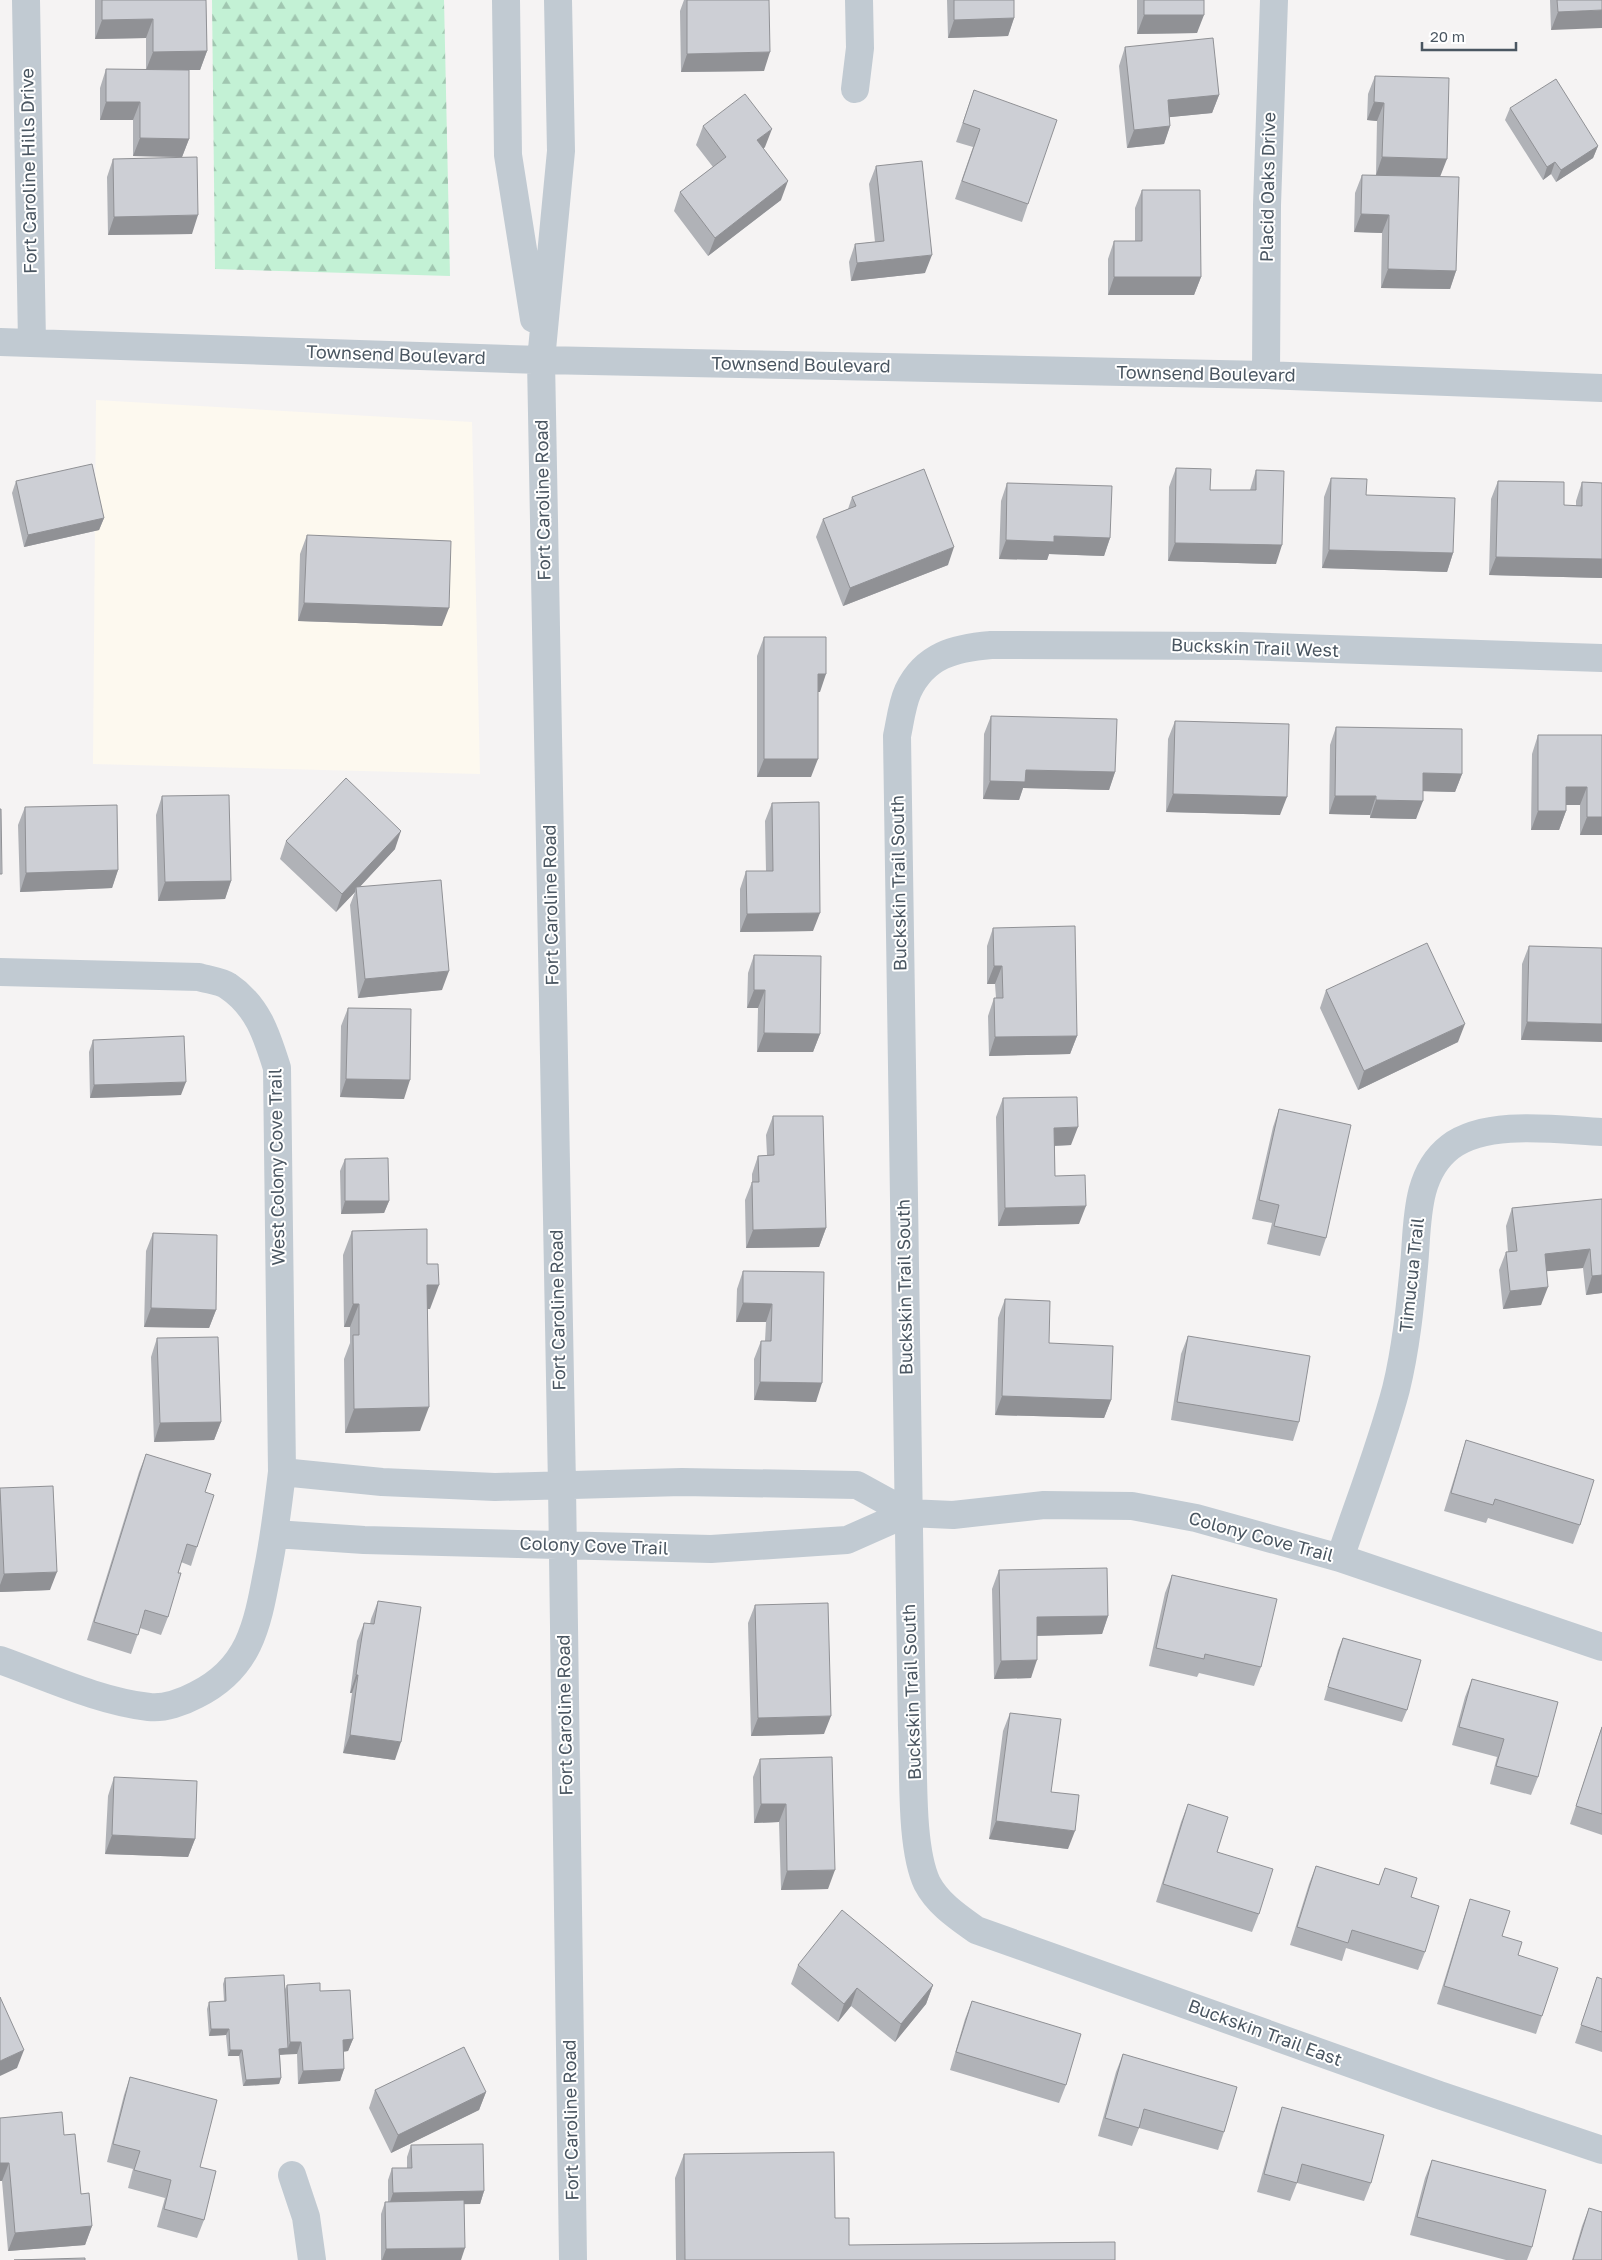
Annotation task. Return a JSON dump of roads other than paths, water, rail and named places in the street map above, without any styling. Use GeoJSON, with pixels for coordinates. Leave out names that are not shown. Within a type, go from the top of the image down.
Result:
{"type":"FeatureCollection","features":[{"type":"Feature","properties":{"kind":"street","name":"Fort Caroline Hills Drive"},"geometry":{"type":"LineString","coordinates":[[26,0],[32,343]]}},
{"type":"Feature","properties":{"kind":"street","name":"Fort Caroline Road"},"geometry":{"type":"LineString","coordinates":[[506,0],[508,155],[541,360]]}},
{"type":"Feature","properties":{"kind":"street","name":"Fort Caroline Road"},"geometry":{"type":"LineString","coordinates":[[558,0],[560,150],[541,360],[562,1486],[573,2260]]}},
{"type":"Feature","properties":{"kind":"street"},"geometry":{"type":"LineString","coordinates":[[855,89],[860,48],[859,0]]}},
{"type":"Feature","properties":{"kind":"street","name":"Placid Oaks Drive"},"geometry":{"type":"LineString","coordinates":[[1266,375],[1267,205],[1274,0]]}},
{"type":"Feature","properties":{"kind":"street","name":"Townsend Boulevard"},"geometry":{"type":"LineString","coordinates":[[0,342],[541,360],[1266,375],[1602,388]]}},
{"type":"Feature","properties":{"kind":"street","name":"Buckskin Trail West"},"geometry":{"type":"LineString","coordinates":[[918,677],[945,653],[961,648],[991,645],[1240,646],[1392,653],[1602,658]]}},
{"type":"Feature","properties":{"kind":"street","name":"Buckskin Trail South"},"geometry":{"type":"LineString","coordinates":[[918,677],[908,692],[897,736],[908,1514],[917,1853],[928,1883],[937,1897]]}},
{"type":"Feature","properties":{"kind":"street","name":"West Colony Cove Trail"},"geometry":{"type":"LineString","coordinates":[[0,972],[199,977],[227,986],[251,1006],[266,1030],[277,1068],[282,1472],[275,1534],[257,1624],[239,1660],[214,1686],[181,1703],[151,1708],[110,1699],[0,1660]]}},
{"type":"Feature","properties":{"kind":"street","name":"Timucua Trail"},"geometry":{"type":"LineString","coordinates":[[1340,1558],[1395,1390],[1409,1323],[1421,1191],[1431,1168],[1450,1147],[1476,1134],[1514,1128],[1602,1132]]}},
{"type":"Feature","properties":{"kind":"street","name":"Colony Cove Trail"},"geometry":{"type":"LineString","coordinates":[[282,1472],[382,1482],[495,1486],[682,1482],[857,1485],[908,1514]]}},
{"type":"Feature","properties":{"kind":"street","name":"Colony Cove Trail"},"geometry":{"type":"LineString","coordinates":[[275,1534],[364,1540],[711,1549],[847,1540],[908,1514],[953,1515],[1044,1505],[1132,1506],[1196,1518],[1340,1558],[1602,1647]]}},
{"type":"Feature","properties":{"kind":"street","name":"Buckskin Trail East"},"geometry":{"type":"LineString","coordinates":[[937,1897],[951,1912],[976,1930],[1439,2095],[1602,2150]]}},
{"type":"Feature","properties":{"kind":"street"},"geometry":{"type":"LineString","coordinates":[[292,2175],[306,2217],[312,2260]]}}]}
